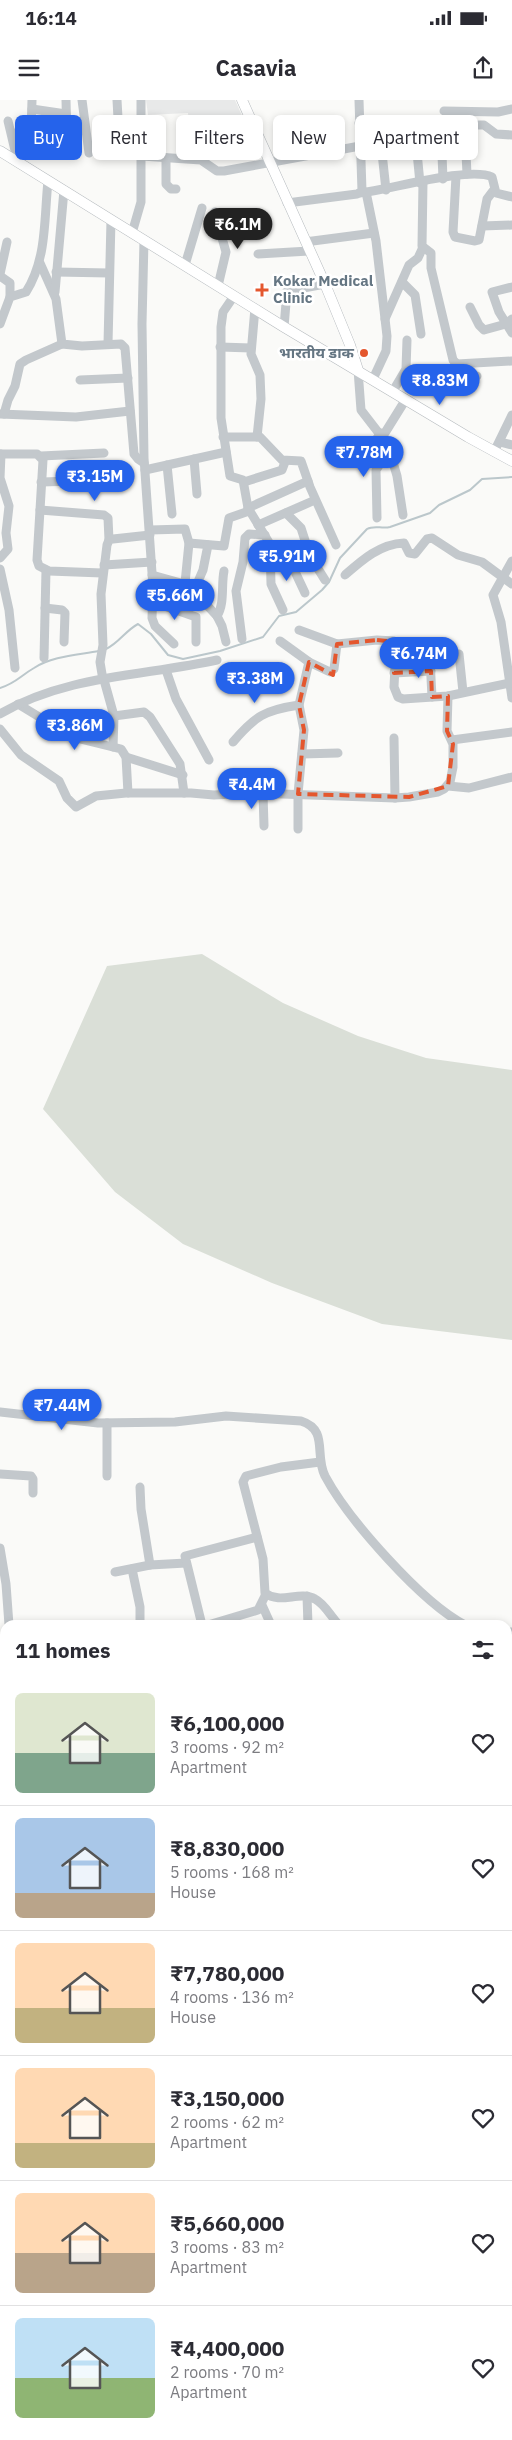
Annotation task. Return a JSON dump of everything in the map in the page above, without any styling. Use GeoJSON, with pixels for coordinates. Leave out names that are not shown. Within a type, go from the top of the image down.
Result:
{"type":"FeatureCollection","features":[{"type":"Feature","properties":{"kind":"main road"},"geometry":{"type":"LineString","coordinates":[[242,100],[324,284],[350,345],[358,370]]}},
{"type":"Feature","properties":{"kind":"main road"},"geometry":{"type":"LineString","coordinates":[[0,151],[284,327],[512,461]]}},
{"type":"Feature","properties":{"kind":"street"},"geometry":{"type":"LineString","coordinates":[[13,133],[24,134],[31,132],[32,104],[66,114],[66,100]]}},
{"type":"Feature","properties":{"kind":"street"},"geometry":{"type":"LineString","coordinates":[[82,100],[89,153]]}},
{"type":"Feature","properties":{"kind":"street"},"geometry":{"type":"LineString","coordinates":[[117,100],[118,115]]}},
{"type":"Feature","properties":{"kind":"street"},"geometry":{"type":"LineString","coordinates":[[141,100],[141,115]]}},
{"type":"Feature","properties":{"kind":"street"},"geometry":{"type":"LineString","coordinates":[[359,100],[359,115]]}},
{"type":"Feature","properties":{"kind":"street"},"geometry":{"type":"LineString","coordinates":[[444,111],[508,110],[503,100]]}},
{"type":"Feature","properties":{"kind":"street"},"geometry":{"type":"LineString","coordinates":[[8,121],[13,133],[18,163]]}},
{"type":"Feature","properties":{"kind":"street"},"geometry":{"type":"LineString","coordinates":[[478,126],[484,126],[496,134],[512,135]]}},
{"type":"Feature","properties":{"kind":"street"},"geometry":{"type":"LineString","coordinates":[[166,158],[201,160],[217,170],[224,171],[355,147]]}},
{"type":"Feature","properties":{"kind":"street"},"geometry":{"type":"LineString","coordinates":[[132,233],[141,202],[142,160]]}},
{"type":"Feature","properties":{"kind":"street"},"geometry":{"type":"LineString","coordinates":[[166,160],[166,184],[171,189],[176,189]]}},
{"type":"Feature","properties":{"kind":"street"},"geometry":{"type":"LineString","coordinates":[[361,160],[363,193],[374,233],[385,319],[386,350],[373,379]]}},
{"type":"Feature","properties":{"kind":"street"},"geometry":{"type":"LineString","coordinates":[[382,160],[386,190]]}},
{"type":"Feature","properties":{"kind":"street"},"geometry":{"type":"LineString","coordinates":[[385,319],[409,265],[418,258],[423,247],[418,160]]}},
{"type":"Feature","properties":{"kind":"street"},"geometry":{"type":"LineString","coordinates":[[442,160],[443,178]]}},
{"type":"Feature","properties":{"kind":"street"},"geometry":{"type":"LineString","coordinates":[[466,160],[467,174]]}},
{"type":"Feature","properties":{"kind":"street"},"geometry":{"type":"LineString","coordinates":[[287,203],[386,190],[443,178],[467,174],[486,174],[492,177],[493,191],[487,199],[480,237],[477,241],[453,235],[456,176]]}},
{"type":"Feature","properties":{"kind":"street"},"geometry":{"type":"LineString","coordinates":[[10,297],[26,292],[40,263],[48,181]]}},
{"type":"Feature","properties":{"kind":"street"},"geometry":{"type":"LineString","coordinates":[[62,344],[55,294],[64,190]]}},
{"type":"Feature","properties":{"kind":"street"},"geometry":{"type":"LineString","coordinates":[[493,191],[500,195],[512,196]]}},
{"type":"Feature","properties":{"kind":"street"},"geometry":{"type":"LineString","coordinates":[[184,265],[202,208]]}},
{"type":"Feature","properties":{"kind":"street"},"geometry":{"type":"LineString","coordinates":[[215,212],[215,228],[226,248],[218,286]]}},
{"type":"Feature","properties":{"kind":"street"},"geometry":{"type":"LineString","coordinates":[[108,344],[111,220]]}},
{"type":"Feature","properties":{"kind":"street"},"geometry":{"type":"LineString","coordinates":[[482,226],[512,225]]}},
{"type":"Feature","properties":{"kind":"street"},"geometry":{"type":"LineString","coordinates":[[258,254],[374,233]]}},
{"type":"Feature","properties":{"kind":"street"},"geometry":{"type":"LineString","coordinates":[[144,240],[142,324],[145,466],[152,562],[153,622],[174,644]]}},
{"type":"Feature","properties":{"kind":"street"},"geometry":{"type":"LineString","coordinates":[[0,324],[10,297],[10,283],[0,275],[7,242]]}},
{"type":"Feature","properties":{"kind":"street"},"geometry":{"type":"LineString","coordinates":[[423,247],[431,253],[431,268],[451,357],[457,375],[477,376]]}},
{"type":"Feature","properties":{"kind":"street"},"geometry":{"type":"LineString","coordinates":[[40,263],[55,294]]}},
{"type":"Feature","properties":{"kind":"street"},"geometry":{"type":"LineString","coordinates":[[56,272],[110,274]]}},
{"type":"Feature","properties":{"kind":"street"},"geometry":{"type":"LineString","coordinates":[[402,282],[415,295],[421,334]]}},
{"type":"Feature","properties":{"kind":"street"},"geometry":{"type":"LineString","coordinates":[[284,327],[287,291],[324,284]]}},
{"type":"Feature","properties":{"kind":"street"},"geometry":{"type":"LineString","coordinates":[[512,287],[492,292],[509,322],[512,333]]}},
{"type":"Feature","properties":{"kind":"street"},"geometry":{"type":"LineString","coordinates":[[234,296],[222,317],[220,347],[223,436],[230,476],[242,478],[248,509],[271,548],[271,584],[283,610]]}},
{"type":"Feature","properties":{"kind":"street"},"geometry":{"type":"LineString","coordinates":[[470,307],[482,328],[487,329],[509,322]]}},
{"type":"Feature","properties":{"kind":"street"},"geometry":{"type":"LineString","coordinates":[[254,308],[251,348],[252,359],[260,379],[261,399],[257,437]]}},
{"type":"Feature","properties":{"kind":"street"},"geometry":{"type":"LineString","coordinates":[[393,391],[406,369],[407,340]]}},
{"type":"Feature","properties":{"kind":"street"},"geometry":{"type":"LineString","coordinates":[[130,412],[83,417],[2,414],[15,386],[20,364],[26,360],[62,344],[72,346],[124,345],[134,454],[138,459],[145,466],[167,465],[226,452]]}},
{"type":"Feature","properties":{"kind":"street"},"geometry":{"type":"LineString","coordinates":[[220,347],[251,348]]}},
{"type":"Feature","properties":{"kind":"street"},"geometry":{"type":"LineString","coordinates":[[454,363],[512,361]]}},
{"type":"Feature","properties":{"kind":"street"},"geometry":{"type":"LineString","coordinates":[[358,370],[362,410],[366,418],[382,435],[390,449],[398,476],[403,515]]}},
{"type":"Feature","properties":{"kind":"street"},"geometry":{"type":"LineString","coordinates":[[80,380],[128,378]]}},
{"type":"Feature","properties":{"kind":"street"},"geometry":{"type":"LineString","coordinates":[[351,457],[368,450],[382,435],[406,399]]}},
{"type":"Feature","properties":{"kind":"street"},"geometry":{"type":"LineString","coordinates":[[494,452],[512,415]]}},
{"type":"Feature","properties":{"kind":"street"},"geometry":{"type":"LineString","coordinates":[[223,436],[257,437],[265,441],[285,462]]}},
{"type":"Feature","properties":{"kind":"street"},"geometry":{"type":"LineString","coordinates":[[500,442],[512,445]]}},
{"type":"Feature","properties":{"kind":"street"},"geometry":{"type":"LineString","coordinates":[[377,518],[376,470],[390,449]]}},
{"type":"Feature","properties":{"kind":"street"},"geometry":{"type":"LineString","coordinates":[[0,558],[8,549],[6,533],[9,511],[0,478],[0,454],[41,456],[104,453]]}},
{"type":"Feature","properties":{"kind":"street"},"geometry":{"type":"LineString","coordinates":[[41,456],[37,560],[39,566],[46,570],[103,569],[152,562]]}},
{"type":"Feature","properties":{"kind":"street"},"geometry":{"type":"LineString","coordinates":[[194,459],[197,494]]}},
{"type":"Feature","properties":{"kind":"street"},"geometry":{"type":"LineString","coordinates":[[285,462],[299,460],[336,545]]}},
{"type":"Feature","properties":{"kind":"street"},"geometry":{"type":"LineString","coordinates":[[244,482],[282,470],[285,462]]}},
{"type":"Feature","properties":{"kind":"street"},"geometry":{"type":"LineString","coordinates":[[167,465],[172,514]]}},
{"type":"Feature","properties":{"kind":"street"},"geometry":{"type":"LineString","coordinates":[[41,482],[110,480]]}},
{"type":"Feature","properties":{"kind":"street"},"geometry":{"type":"LineString","coordinates":[[189,543],[224,546],[229,518],[308,481]]}},
{"type":"Feature","properties":{"kind":"street"},"geometry":{"type":"LineString","coordinates":[[258,525],[316,500]]}},
{"type":"Feature","properties":{"kind":"street"},"geometry":{"type":"LineString","coordinates":[[40,510],[104,515],[108,518],[109,540],[103,569],[101,656],[103,680],[114,716],[113,747]]}},
{"type":"Feature","properties":{"kind":"street"},"geometry":{"type":"LineString","coordinates":[[286,513],[301,528],[309,554],[325,580]]}},
{"type":"Feature","properties":{"kind":"street"},"geometry":{"type":"LineString","coordinates":[[109,540],[183,528],[186,531],[189,543],[186,583]]}},
{"type":"Feature","properties":{"kind":"street"},"geometry":{"type":"LineString","coordinates":[[242,639],[236,591],[243,562],[245,538],[249,534],[265,535]]}},
{"type":"Feature","properties":{"kind":"street"},"geometry":{"type":"LineString","coordinates":[[345,575],[368,556],[381,549],[404,543],[409,553],[415,554],[427,539],[432,538],[458,555],[482,562],[512,584]]}},
{"type":"Feature","properties":{"kind":"street"},"geometry":{"type":"LineString","coordinates":[[194,591],[203,570],[208,545]]}},
{"type":"Feature","properties":{"kind":"street"},"geometry":{"type":"LineString","coordinates":[[271,568],[309,554]]}},
{"type":"Feature","properties":{"kind":"street"},"geometry":{"type":"LineString","coordinates":[[290,561],[305,593]]}},
{"type":"Feature","properties":{"kind":"street"},"geometry":{"type":"LineString","coordinates":[[299,630],[337,644],[378,640],[394,641],[396,645],[394,690],[400,699],[432,698],[463,692],[511,690],[510,666],[493,595],[512,561]]}},
{"type":"Feature","properties":{"kind":"street"},"geometry":{"type":"LineString","coordinates":[[0,570],[9,610],[15,668]]}},
{"type":"Feature","properties":{"kind":"street"},"geometry":{"type":"LineString","coordinates":[[44,658],[46,570]]}},
{"type":"Feature","properties":{"kind":"street"},"geometry":{"type":"LineString","coordinates":[[217,616],[221,608],[221,584],[224,571]]}},
{"type":"Feature","properties":{"kind":"street"},"geometry":{"type":"LineString","coordinates":[[152,576],[186,583],[217,616],[226,642]]}},
{"type":"Feature","properties":{"kind":"street"},"geometry":{"type":"LineString","coordinates":[[153,602],[196,617],[196,642]]}},
{"type":"Feature","properties":{"kind":"street"},"geometry":{"type":"LineString","coordinates":[[45,608],[62,610],[65,613],[64,642]]}},
{"type":"Feature","properties":{"kind":"street"},"geometry":{"type":"LineString","coordinates":[[280,642],[309,662],[329,672],[333,672],[337,644]]}},
{"type":"Feature","properties":{"kind":"street"},"geometry":{"type":"LineString","coordinates":[[459,654],[463,692]]}},
{"type":"Feature","properties":{"kind":"street"},"geometry":{"type":"LineString","coordinates":[[430,659],[432,698]]}},
{"type":"Feature","properties":{"kind":"street"},"geometry":{"type":"LineString","coordinates":[[0,714],[18,704],[61,687],[217,660]]}},
{"type":"Feature","properties":{"kind":"street"},"geometry":{"type":"LineString","coordinates":[[298,829],[298,794],[303,727],[299,705],[309,662]]}},
{"type":"Feature","properties":{"kind":"street"},"geometry":{"type":"LineString","coordinates":[[166,670],[176,699],[209,760]]}},
{"type":"Feature","properties":{"kind":"street"},"geometry":{"type":"LineString","coordinates":[[394,673],[431,671]]}},
{"type":"Feature","properties":{"kind":"street"},"geometry":{"type":"LineString","coordinates":[[448,696],[447,730],[452,740],[453,766],[448,786]]}},
{"type":"Feature","properties":{"kind":"street"},"geometry":{"type":"LineString","coordinates":[[18,704],[72,737],[122,749],[126,757],[128,793]]}},
{"type":"Feature","properties":{"kind":"street"},"geometry":{"type":"LineString","coordinates":[[233,742],[248,724],[261,714],[274,709],[299,705]]}},
{"type":"Feature","properties":{"kind":"street"},"geometry":{"type":"LineString","coordinates":[[114,716],[146,712],[176,756],[183,775],[184,792]]}},
{"type":"Feature","properties":{"kind":"street"},"geometry":{"type":"LineString","coordinates":[[0,728],[21,755],[58,780],[67,798],[74,806],[81,806],[96,796],[128,793],[298,794],[395,798],[423,796],[438,792],[448,786],[469,788],[512,777]]}},
{"type":"Feature","properties":{"kind":"street"},"geometry":{"type":"LineString","coordinates":[[452,740],[512,732]]}},
{"type":"Feature","properties":{"kind":"street"},"geometry":{"type":"LineString","coordinates":[[394,738],[395,798]]}},
{"type":"Feature","properties":{"kind":"street"},"geometry":{"type":"LineString","coordinates":[[302,754],[338,753]]}},
{"type":"Feature","properties":{"kind":"street"},"geometry":{"type":"LineString","coordinates":[[126,757],[183,775]]}},
{"type":"Feature","properties":{"kind":"street"},"geometry":{"type":"LineString","coordinates":[[263,794],[264,826]]}},
{"type":"Feature","properties":{"kind":"street"},"geometry":{"type":"LineString","coordinates":[[0,1412],[107,1423],[175,1422],[226,1416],[301,1421],[310,1424],[317,1432],[320,1462],[325,1476],[335,1492],[367,1534],[428,1597],[458,1620]]}},
{"type":"Feature","properties":{"kind":"street"},"geometry":{"type":"LineString","coordinates":[[107,1423],[107,1476]]}},
{"type":"Feature","properties":{"kind":"street"},"geometry":{"type":"LineString","coordinates":[[224,1620],[255,1610],[262,1605],[266,1594],[264,1564],[243,1485],[244,1478],[267,1470],[320,1462]]}},
{"type":"Feature","properties":{"kind":"street"},"geometry":{"type":"LineString","coordinates":[[0,1474],[31,1476],[33,1493]]}},
{"type":"Feature","properties":{"kind":"street"},"geometry":{"type":"LineString","coordinates":[[140,1487],[141,1509],[150,1565]]}},
{"type":"Feature","properties":{"kind":"street"},"geometry":{"type":"LineString","coordinates":[[201,1620],[185,1556],[257,1537]]}},
{"type":"Feature","properties":{"kind":"street"},"geometry":{"type":"LineString","coordinates":[[0,1548],[6,1584],[9,1620]]}},
{"type":"Feature","properties":{"kind":"street"},"geometry":{"type":"LineString","coordinates":[[114,1572],[150,1565],[186,1563]]}},
{"type":"Feature","properties":{"kind":"street"},"geometry":{"type":"LineString","coordinates":[[132,1568],[140,1608],[140,1620]]}},
{"type":"Feature","properties":{"kind":"street"},"geometry":{"type":"LineString","coordinates":[[266,1594],[281,1599],[307,1596],[318,1601],[335,1620]]}},
{"type":"Feature","properties":{"kind":"street"},"geometry":{"type":"LineString","coordinates":[[307,1596],[308,1620]]}},
{"type":"Feature","properties":{"kind":"street"},"geometry":{"type":"LineString","coordinates":[[262,1605],[269,1620]]}},
{"type":"Feature","properties":{"kind":"highlighted area"},"geometry":{"type":"Polygon","coordinates":[[[377,640],[395,642],[394,673],[431,671],[432,697],[448,696],[447,731],[453,744],[448,786],[409,797],[298,794],[304,730],[299,705],[309,662],[333,675],[337,644],[377,640]]]}},
{"type":"Feature","properties":{"kind":"shaded area"},"geometry":{"type":"Polygon","coordinates":[[[146,100],[235,100],[242,115],[188,115],[188,113],[148,115],[146,100]]]}},
{"type":"Feature","properties":{"kind":"shaded area"},"geometry":{"type":"Polygon","coordinates":[[[202,954],[283,1003],[358,1036],[426,1058],[512,1070],[512,1340],[382,1324],[272,1283],[183,1244],[115,1192],[43,1109],[107,966],[202,954]]]}},
{"type":"Feature","properties":{"kind":"waterway"},"geometry":{"type":"LineString","coordinates":[[106,649],[115,644],[138,624],[151,634],[168,655],[183,659],[220,651],[263,637],[279,616],[296,612],[322,590],[329,582],[340,558],[367,529],[372,527],[390,527],[430,513],[439,505],[470,490],[482,479],[512,477]]}},
{"type":"Feature","properties":{"kind":"waterway"},"geometry":{"type":"LineString","coordinates":[[0,688],[49,661],[65,656],[99,651]]}},
{"type":"Feature","properties":{"kind":"place","name":"Kokar Medical Clinic"},"geometry":{"type":"Point","coordinates":[262,290]}},
{"type":"Feature","properties":{"kind":"place","name":"भारतीय डाक"},"geometry":{"type":"Point","coordinates":[364,353]}}]}
